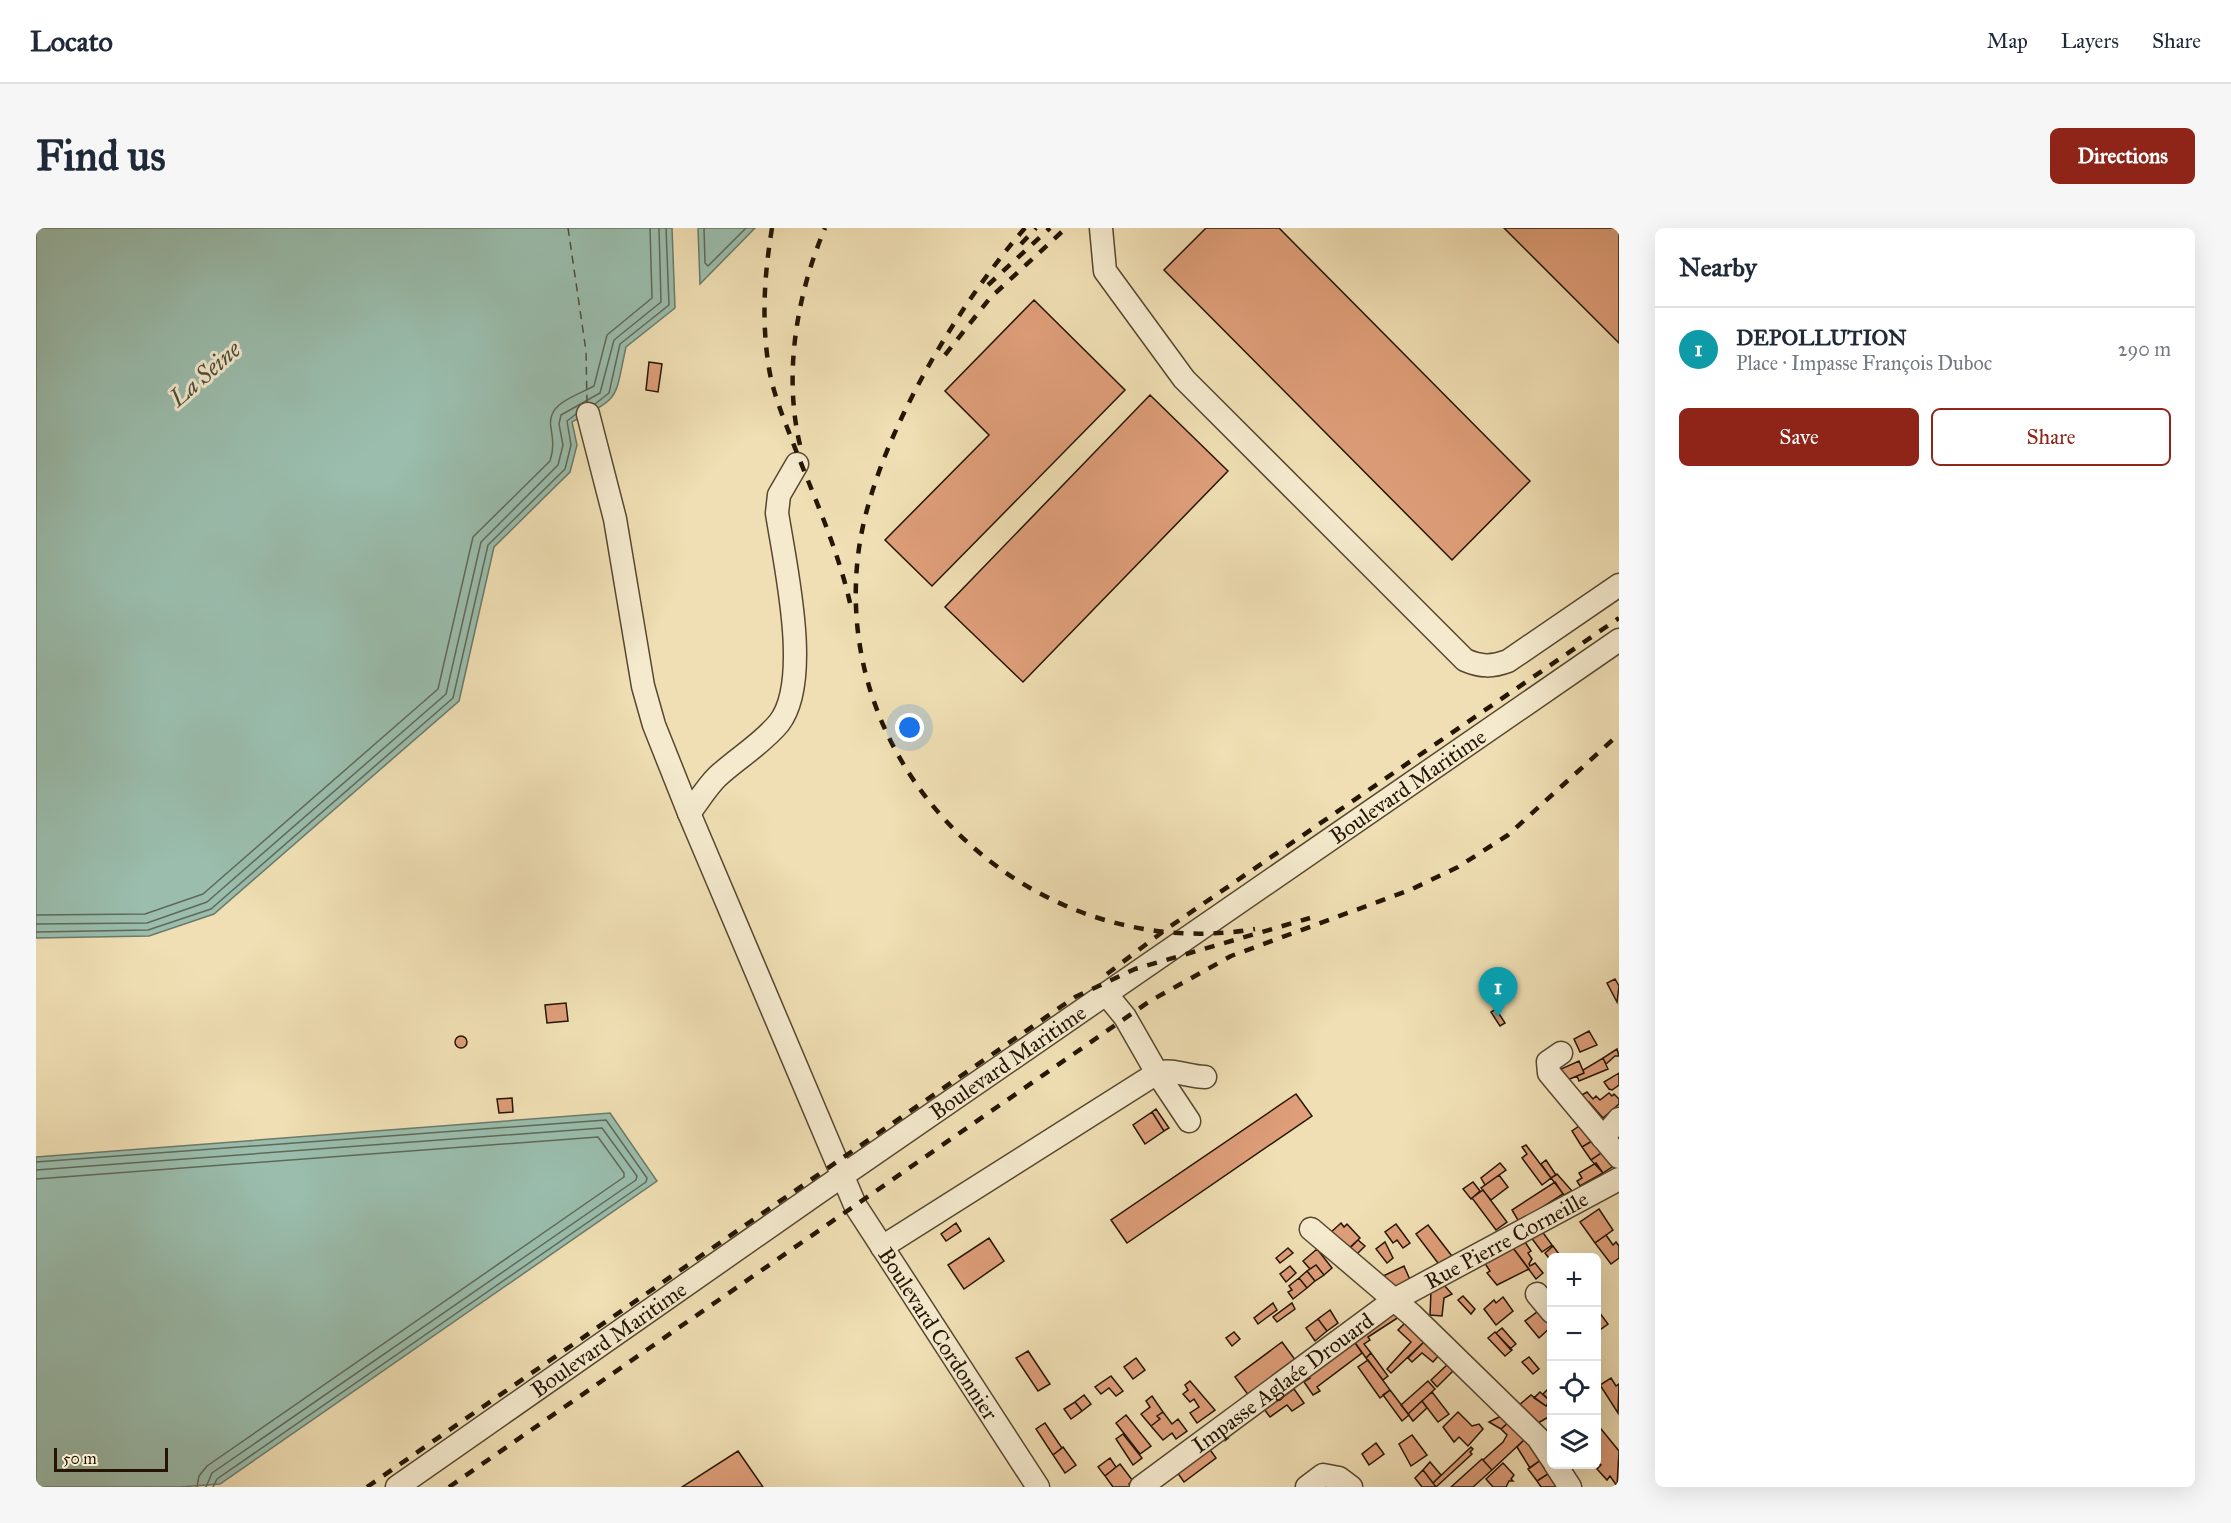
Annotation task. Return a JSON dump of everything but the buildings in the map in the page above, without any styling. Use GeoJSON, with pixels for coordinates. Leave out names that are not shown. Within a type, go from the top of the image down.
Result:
{"type":"FeatureCollection","features":[{"type":"Feature","properties":{"kind":"street"},"geometry":{"type":"LineString","coordinates":[[1101,228],[1105,271],[1184,379],[1315,513],[1465,660],[1478,666],[1494,666],[1508,661],[1619,585]]}},
{"type":"Feature","properties":{"kind":"street"},"geometry":{"type":"LineString","coordinates":[[588,414],[615,519],[643,686],[654,725],[721,891]]}},
{"type":"Feature","properties":{"kind":"street"},"geometry":{"type":"LineString","coordinates":[[689,813],[715,779],[777,725],[789,709],[794,689],[794,631],[777,513],[779,495],[797,464]]}},
{"type":"Feature","properties":{"kind":"street"},"geometry":{"type":"LineString","coordinates":[[721,891],[718,867],[708,839],[707,819],[711,802],[721,787],[788,730],[802,712],[807,691],[806,666],[794,631]]}},
{"type":"Feature","properties":{"kind":"street","name":"Boulevard Maritime"},"geometry":{"type":"LineString","coordinates":[[397,1487],[1619,640]]}},
{"type":"Feature","properties":{"kind":"street","name":"Boulevard Cordonnier"},"geometry":{"type":"LineString","coordinates":[[721,891],[855,1205],[1038,1487]]}},
{"type":"Feature","properties":{"kind":"street"},"geometry":{"type":"LineString","coordinates":[[1107,995],[1125,1017],[1157,1073],[1190,1121]]}},
{"type":"Feature","properties":{"kind":"street"},"geometry":{"type":"LineString","coordinates":[[1561,1053],[1548,1062],[1549,1073],[1619,1157]]}},
{"type":"Feature","properties":{"kind":"street"},"geometry":{"type":"LineString","coordinates":[[882,1247],[1157,1073],[1166,1070],[1188,1076],[1205,1077]]}},
{"type":"Feature","properties":{"kind":"street"},"geometry":{"type":"LineString","coordinates":[[1603,1138],[1619,1119]]}},
{"type":"Feature","properties":{"kind":"street","name":"Rue Pierre Corneille"},"geometry":{"type":"LineString","coordinates":[[1394,1300],[1619,1179]]}},
{"type":"Feature","properties":{"kind":"street"},"geometry":{"type":"LineString","coordinates":[[1311,1229],[1545,1433]]}},
{"type":"Feature","properties":{"kind":"street"},"geometry":{"type":"LineString","coordinates":[[1537,1294],[1547,1307]]}},
{"type":"Feature","properties":{"kind":"street","name":"Impasse Aglaée Drouard"},"geometry":{"type":"LineString","coordinates":[[1141,1487],[1394,1300]]}},
{"type":"Feature","properties":{"kind":"street"},"geometry":{"type":"LineString","coordinates":[[1558,1469],[1570,1487]]}},
{"type":"Feature","properties":{"kind":"street"},"geometry":{"type":"LineString","coordinates":[[1307,1487],[1323,1475],[1339,1478],[1351,1487]]}},
{"type":"Feature","properties":{"kind":"water","name":"La Seine"},"geometry":{"type":"Polygon","coordinates":[[[36,228],[672,228],[675,308],[626,347],[620,378],[613,395],[600,407],[572,422],[577,445],[570,472],[494,547],[459,701],[214,914],[149,936],[36,938],[36,228]]]}},
{"type":"Feature","properties":{"kind":"water"},"geometry":{"type":"Polygon","coordinates":[[[698,228],[755,228],[700,284],[698,228]]]}},
{"type":"Feature","properties":{"kind":"water"},"geometry":{"type":"Polygon","coordinates":[[[610,1113],[657,1181],[220,1484],[179,1487],[36,1487],[36,1157],[610,1113]]]}},
{"type":"Feature","properties":{"kind":"ferry route"},"geometry":{"type":"LineString","coordinates":[[568,228],[586,351],[587,403]]}},
{"type":"Feature","properties":{"kind":"railway"},"geometry":{"type":"LineString","coordinates":[[772,228],[765,301],[765,337],[770,374],[781,411],[833,544],[850,603]]}},
{"type":"Feature","properties":{"kind":"railway"},"geometry":{"type":"LineString","coordinates":[[800,445],[793,390],[796,335],[807,280],[825,228]]}},
{"type":"Feature","properties":{"kind":"railway"},"geometry":{"type":"LineString","coordinates":[[1025,228],[971,298],[945,339],[920,382],[879,471],[866,514],[858,556],[859,637],[878,713],[914,781],[965,840],[1026,886],[1097,918],[1174,933],[1255,929]]}},
{"type":"Feature","properties":{"kind":"railway"},"geometry":{"type":"LineString","coordinates":[[1021,244],[1036,228]]}},
{"type":"Feature","properties":{"kind":"railway"},"geometry":{"type":"LineString","coordinates":[[988,285],[1050,228]]}},
{"type":"Feature","properties":{"kind":"railway"},"geometry":{"type":"LineString","coordinates":[[945,355],[990,298],[1066,228]]}},
{"type":"Feature","properties":{"kind":"railway"},"geometry":{"type":"LineString","coordinates":[[1107,974],[1165,930],[1619,618]]}},
{"type":"Feature","properties":{"kind":"railway"},"geometry":{"type":"LineString","coordinates":[[449,1487],[1150,1001],[1231,956],[1410,890],[1458,867],[1508,835],[1619,734]]}},
{"type":"Feature","properties":{"kind":"railway"},"geometry":{"type":"LineString","coordinates":[[367,1487],[1075,997],[1135,969],[1310,918]]}},
{"type":"Feature","properties":{"kind":"place","name":"DEPOLLUTION"},"geometry":{"type":"Point","coordinates":[1498,1017]}}]}
